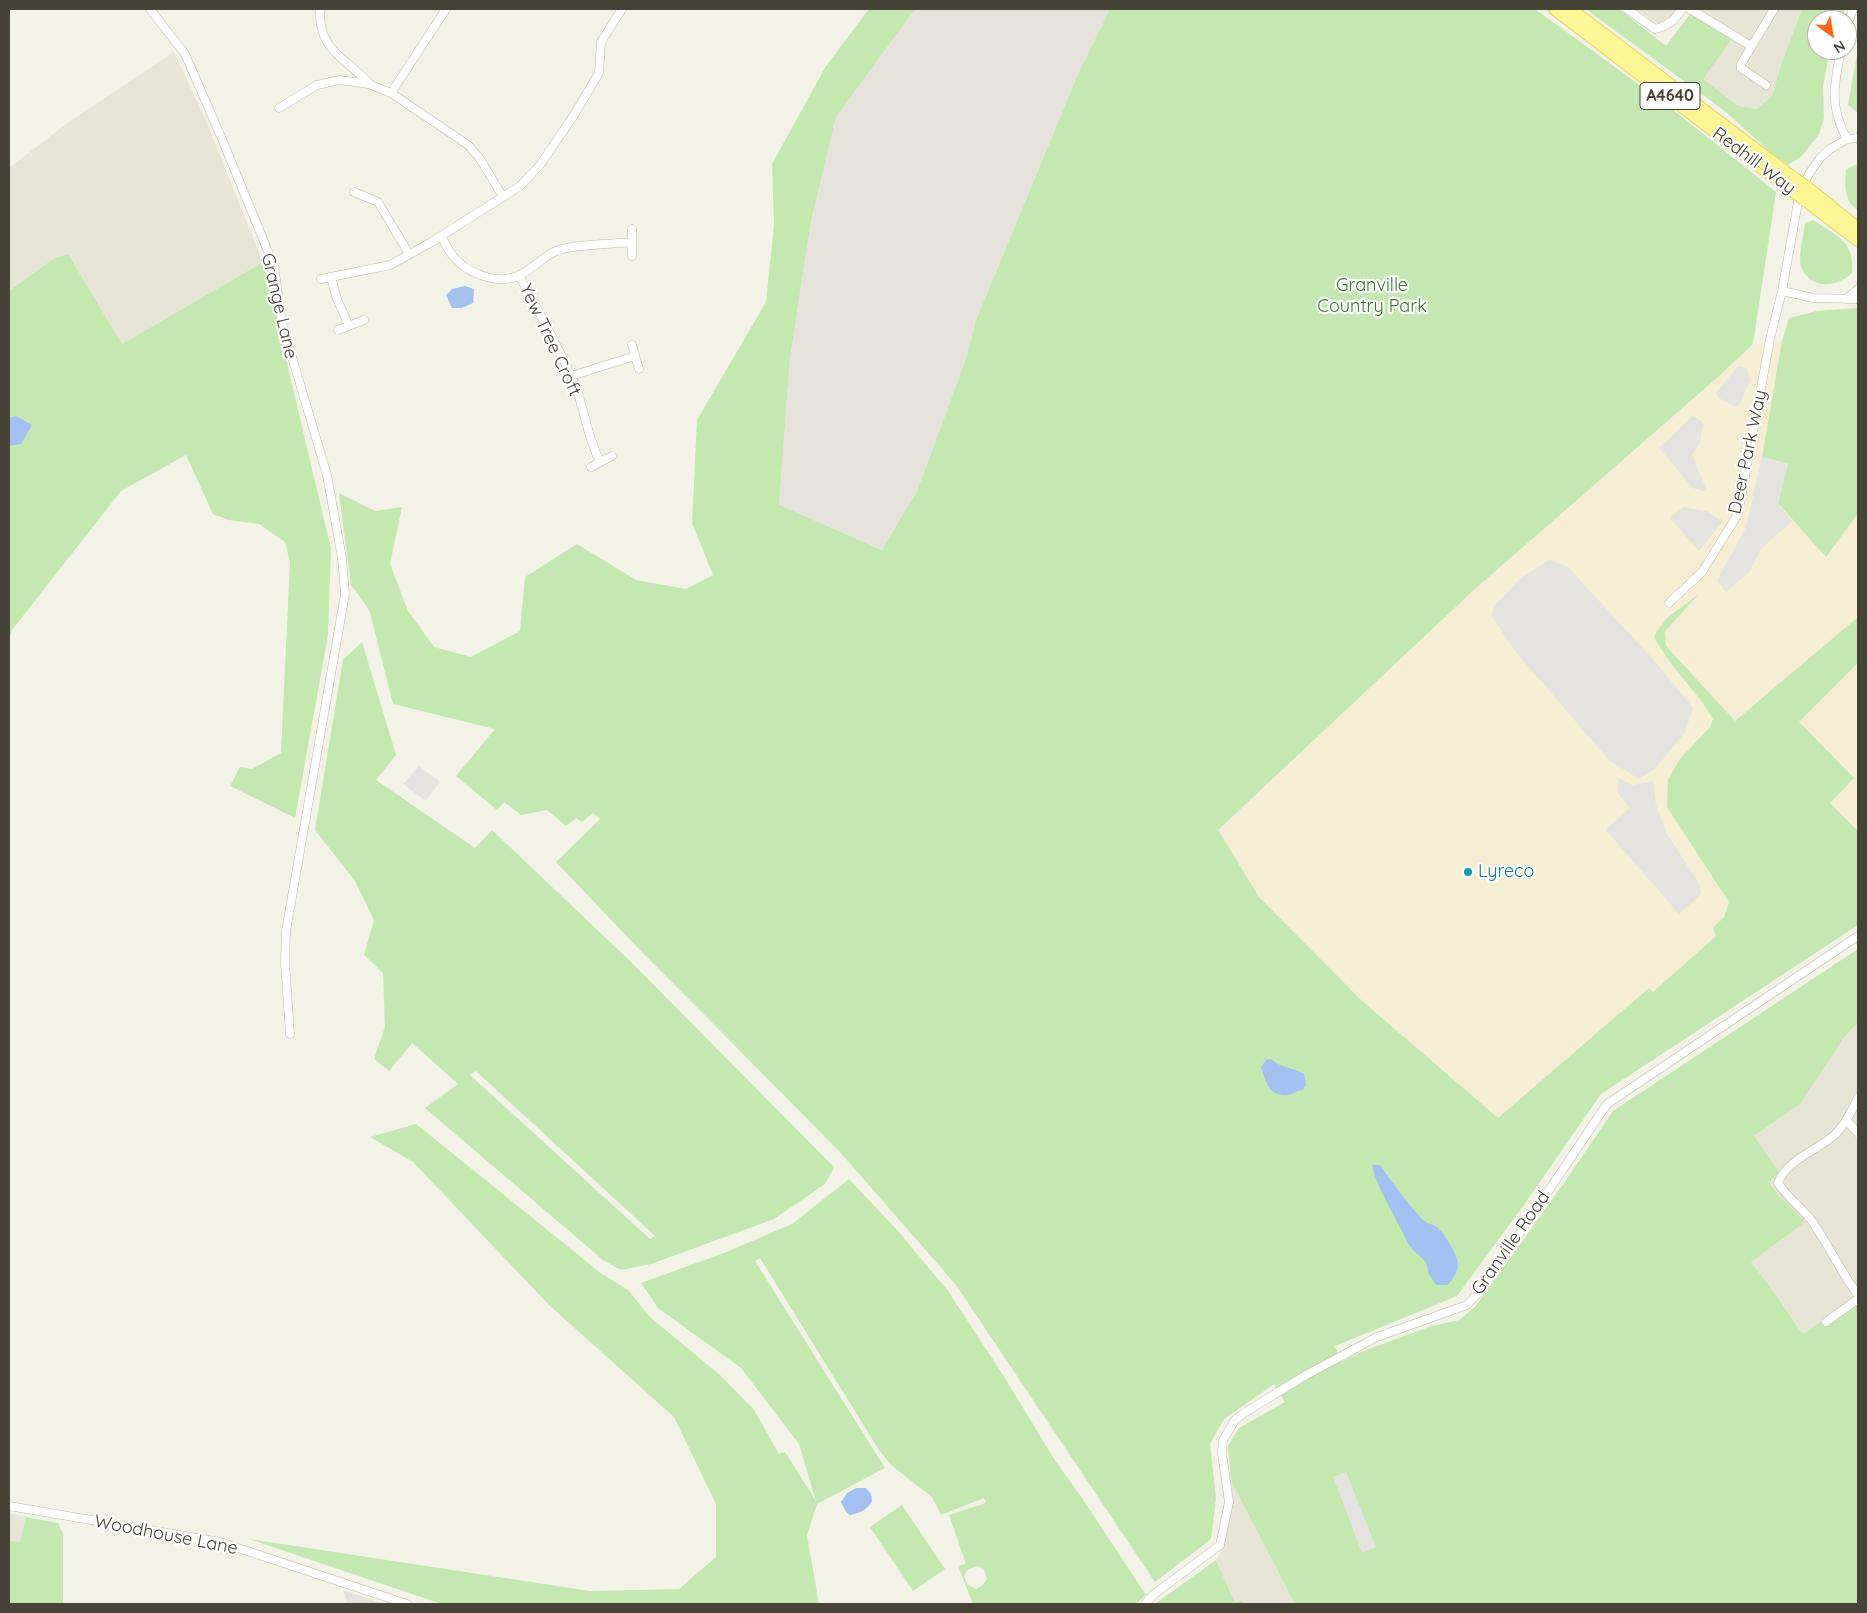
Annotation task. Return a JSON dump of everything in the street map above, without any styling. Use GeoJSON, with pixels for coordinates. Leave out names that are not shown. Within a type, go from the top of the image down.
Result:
{"type":"FeatureCollection","features":[{"type":"Feature","properties":{"kind":"main road","name":"Redhill Way"},"geometry":{"type":"LineString","coordinates":[[1555,9],[1807,195],[1857,237]]}},
{"type":"Feature","properties":{"kind":"main road","name":"Redhill Way"},"geometry":{"type":"LineString","coordinates":[[1570,9],[1787,180]]}},
{"type":"Feature","properties":{"kind":"street","name":"Grange Lane"},"geometry":{"type":"LineString","coordinates":[[150,9],[184,54],[222,139],[274,266],[282,323],[310,415],[328,484],[342,558],[345,594],[286,931],[285,962],[290,1034]]}},
{"type":"Feature","properties":{"kind":"street"},"geometry":{"type":"LineString","coordinates":[[320,9],[321,29],[328,42],[340,58],[371,85]]}},
{"type":"Feature","properties":{"kind":"street"},"geometry":{"type":"LineString","coordinates":[[390,93],[446,9]]}},
{"type":"Feature","properties":{"kind":"street"},"geometry":{"type":"LineString","coordinates":[[321,279],[390,264],[441,236],[520,186],[540,165],[574,115],[598,73],[600,42],[622,9]]}},
{"type":"Feature","properties":{"kind":"street"},"geometry":{"type":"LineString","coordinates":[[1627,9],[1655,29],[1667,26],[1682,9]]}},
{"type":"Feature","properties":{"kind":"street"},"geometry":{"type":"LineString","coordinates":[[1690,9],[1751,46]]}},
{"type":"Feature","properties":{"kind":"street"},"geometry":{"type":"LineString","coordinates":[[1766,86],[1741,68],[1741,64],[1774,9]]}},
{"type":"Feature","properties":{"kind":"street"},"geometry":{"type":"LineString","coordinates":[[1839,60],[1833,95],[1840,127],[1848,139],[1858,138]]}},
{"type":"Feature","properties":{"kind":"street"},"geometry":{"type":"LineString","coordinates":[[279,108],[317,86],[340,80],[371,85],[390,93],[468,145],[480,159],[503,197]]}},
{"type":"Feature","properties":{"kind":"street","name":"Deer Park Way"},"geometry":{"type":"LineString","coordinates":[[1668,603],[1702,572],[1738,514],[1770,339],[1782,291],[1800,191],[1821,157],[1830,149],[1848,139]]}},
{"type":"Feature","properties":{"kind":"street"},"geometry":{"type":"LineString","coordinates":[[354,192],[378,202],[410,254]]}},
{"type":"Feature","properties":{"kind":"street"},"geometry":{"type":"LineString","coordinates":[[632,229],[632,256]]}},
{"type":"Feature","properties":{"kind":"street"},"geometry":{"type":"LineString","coordinates":[[441,236],[454,257],[463,265],[489,279],[506,279],[519,275],[541,259],[558,250],[632,242]]}},
{"type":"Feature","properties":{"kind":"street","name":"Yew Tree Croft"},"geometry":{"type":"LineString","coordinates":[[519,275],[571,376],[592,445],[600,462]]}},
{"type":"Feature","properties":{"kind":"street"},"geometry":{"type":"LineString","coordinates":[[331,277],[337,299],[349,326]]}},
{"type":"Feature","properties":{"kind":"street"},"geometry":{"type":"LineString","coordinates":[[1846,299],[1858,289]]}},
{"type":"Feature","properties":{"kind":"street"},"geometry":{"type":"LineString","coordinates":[[1782,291],[1813,298],[1858,299]]}},
{"type":"Feature","properties":{"kind":"street"},"geometry":{"type":"LineString","coordinates":[[338,330],[364,320]]}},
{"type":"Feature","properties":{"kind":"street"},"geometry":{"type":"LineString","coordinates":[[632,345],[639,369]]}},
{"type":"Feature","properties":{"kind":"street"},"geometry":{"type":"LineString","coordinates":[[571,376],[635,356]]}},
{"type":"Feature","properties":{"kind":"street"},"geometry":{"type":"LineString","coordinates":[[591,467],[612,456]]}},
{"type":"Feature","properties":{"kind":"street","name":"Granville Road"},"geometry":{"type":"LineString","coordinates":[[1145,1604],[1220,1544],[1229,1502],[1222,1454],[1223,1440],[1235,1420],[1306,1375],[1377,1337],[1467,1305],[1483,1288],[1607,1104],[1858,936]]}},
{"type":"Feature","properties":{"kind":"street"},"geometry":{"type":"LineString","coordinates":[[1858,1098],[1846,1120],[1832,1137],[1789,1166],[1778,1183],[1784,1193],[1814,1224],[1842,1273],[1858,1295]]}},
{"type":"Feature","properties":{"kind":"street"},"geometry":{"type":"LineString","coordinates":[[1846,1120],[1858,1133]]}},
{"type":"Feature","properties":{"kind":"street"},"geometry":{"type":"LineString","coordinates":[[1826,1322],[1858,1299]]}},
{"type":"Feature","properties":{"kind":"street","name":"Woodhouse Lane"},"geometry":{"type":"LineString","coordinates":[[9,1506],[220,1542],[407,1604]]}},
{"type":"Feature","properties":{"kind":"shaded area"},"geometry":{"type":"Polygon","coordinates":[[[915,9],[1110,9],[1079,72],[976,320],[966,359],[917,491],[883,550],[779,506],[790,358],[811,221],[836,117],[915,9]]]}},
{"type":"Feature","properties":{"kind":"shaded area"},"geometry":{"type":"Polygon","coordinates":[[[1636,9],[1676,9],[1673,15],[1660,25],[1636,9]]]}},
{"type":"Feature","properties":{"kind":"shaded area"},"geometry":{"type":"Polygon","coordinates":[[[1694,9],[1802,9],[1781,65],[1772,96],[1757,109],[1738,106],[1702,79],[1694,9]]]}},
{"type":"Feature","properties":{"kind":"shaded area"},"geometry":{"type":"Polygon","coordinates":[[[174,52],[206,121],[263,262],[122,344],[68,254],[53,259],[9,291],[9,168],[70,121],[174,52]]]}},
{"type":"Feature","properties":{"kind":"shaded area"},"geometry":{"type":"Polygon","coordinates":[[[1858,307],[1858,895],[1724,917],[1713,928],[1717,935],[1653,992],[1649,989],[1498,1118],[1360,999],[1259,897],[1218,830],[1476,588],[1718,377],[1753,344],[1782,341],[1789,318],[1820,310],[1858,307]]]}},
{"type":"Feature","properties":{"kind":"shaded area"},"geometry":{"type":"Polygon","coordinates":[[[1738,366],[1747,368],[1750,380],[1740,404],[1736,407],[1715,394],[1738,366]]]}},
{"type":"Feature","properties":{"kind":"shaded area"},"geometry":{"type":"Polygon","coordinates":[[[1693,416],[1703,422],[1700,443],[1692,455],[1706,488],[1703,491],[1693,488],[1659,448],[1693,416]]]}},
{"type":"Feature","properties":{"kind":"shaded area"},"geometry":{"type":"Polygon","coordinates":[[[1762,457],[1788,464],[1778,503],[1792,521],[1761,549],[1750,571],[1726,592],[1717,581],[1746,527],[1762,457]]]}},
{"type":"Feature","properties":{"kind":"shaded area"},"geometry":{"type":"Polygon","coordinates":[[[1683,507],[1706,511],[1723,521],[1699,551],[1670,518],[1683,507]]]}},
{"type":"Feature","properties":{"kind":"shaded area"},"geometry":{"type":"Polygon","coordinates":[[[1550,560],[1568,567],[1658,665],[1693,708],[1685,732],[1655,769],[1639,779],[1609,760],[1515,651],[1491,615],[1496,604],[1522,577],[1550,560]]]}},
{"type":"Feature","properties":{"kind":"shaded area"},"geometry":{"type":"Polygon","coordinates":[[[419,766],[440,782],[426,801],[403,784],[419,766]]]}},
{"type":"Feature","properties":{"kind":"shaded area"},"geometry":{"type":"Polygon","coordinates":[[[1619,778],[1633,785],[1653,781],[1656,805],[1667,834],[1700,885],[1701,894],[1679,914],[1606,830],[1630,808],[1618,793],[1619,778]]]}},
{"type":"Feature","properties":{"kind":"shaded area"},"geometry":{"type":"Polygon","coordinates":[[[1858,1022],[1858,1305],[1828,1326],[1824,1319],[1805,1333],[1801,1332],[1751,1262],[1804,1222],[1778,1194],[1769,1181],[1779,1172],[1754,1136],[1800,1104],[1843,1039],[1858,1022]]]}},
{"type":"Feature","properties":{"kind":"shaded area"},"geometry":{"type":"Polygon","coordinates":[[[1346,1472],[1376,1547],[1362,1553],[1333,1477],[1346,1472]]]}},
{"type":"Feature","properties":{"kind":"shaded area"},"geometry":{"type":"Polygon","coordinates":[[[1231,1481],[1295,1604],[1247,1604],[1240,1600],[1235,1603],[1216,1560],[1223,1547],[1229,1519],[1231,1481]]]}},
{"type":"Feature","properties":{"kind":"shaded area"},"geometry":{"type":"Polygon","coordinates":[[[9,1513],[26,1517],[20,1543],[9,1541],[9,1513]]]}},
{"type":"Feature","properties":{"kind":"shaded area"},"geometry":{"type":"Polygon","coordinates":[[[343,1590],[384,1604],[348,1604],[343,1590]]]}},
{"type":"Feature","properties":{"kind":"green space","name":"Granville Country Park"},"geometry":{"type":"Polygon","coordinates":[[[869,9],[915,9],[836,117],[811,221],[790,358],[779,505],[882,550],[917,491],[966,359],[976,320],[1079,72],[1110,9],[1535,9],[1667,105],[1776,192],[1753,344],[1718,377],[1476,588],[1218,830],[1259,897],[1360,999],[1498,1118],[1649,988],[1653,992],[1716,936],[1713,928],[1724,917],[1729,902],[1667,807],[1668,780],[1680,759],[1710,727],[1713,719],[1667,658],[1654,636],[1667,618],[1699,594],[1665,631],[1666,646],[1735,721],[1858,617],[1858,663],[1799,722],[1854,778],[1830,803],[1858,831],[1858,925],[1601,1094],[1526,1202],[1457,1296],[1335,1346],[1341,1362],[1361,1352],[1432,1326],[1459,1320],[1475,1307],[1613,1111],[1858,949],[1858,1022],[1843,1039],[1800,1104],[1754,1136],[1779,1172],[1769,1182],[1805,1222],[1751,1262],[1801,1332],[1805,1333],[1824,1319],[1828,1326],[1858,1305],[1858,1604],[1295,1604],[1231,1481],[1228,1446],[1239,1428],[1285,1402],[1274,1384],[1224,1419],[1210,1444],[1216,1499],[1211,1539],[1155,1582],[956,1285],[840,1152],[636,946],[556,862],[600,819],[593,813],[582,822],[576,818],[566,826],[547,810],[521,815],[504,802],[497,810],[456,776],[495,729],[393,704],[370,613],[351,585],[339,493],[375,511],[402,507],[390,564],[408,611],[434,647],[471,657],[520,631],[525,577],[577,544],[636,580],[686,589],[713,575],[692,523],[697,420],[766,302],[774,226],[772,164],[826,66],[869,9]]]}},
{"type":"Feature","properties":{"kind":"green space"},"geometry":{"type":"Polygon","coordinates":[[[1586,9],[1619,9],[1666,46],[1694,9],[1733,37],[1703,79],[1738,106],[1757,109],[1772,96],[1781,65],[1802,9],[1845,9],[1807,10],[1807,60],[1828,60],[1823,86],[1824,118],[1819,134],[1802,156],[1788,165],[1770,152],[1726,112],[1586,9]]]}},
{"type":"Feature","properties":{"kind":"green space"},"geometry":{"type":"Polygon","coordinates":[[[1858,49],[1858,113],[1848,105],[1858,49]]]}},
{"type":"Feature","properties":{"kind":"green space"},"geometry":{"type":"Polygon","coordinates":[[[1858,164],[1858,210],[1847,197],[1845,181],[1846,169],[1858,164]]]}},
{"type":"Feature","properties":{"kind":"green space"},"geometry":{"type":"Polygon","coordinates":[[[1813,220],[1842,240],[1850,253],[1852,273],[1839,282],[1831,284],[1817,283],[1805,274],[1801,266],[1805,223],[1813,220]]]}},
{"type":"Feature","properties":{"kind":"green space"},"geometry":{"type":"Polygon","coordinates":[[[68,254],[122,344],[263,262],[331,549],[328,635],[295,818],[230,786],[240,767],[252,769],[281,753],[290,562],[285,542],[259,524],[229,520],[213,514],[186,455],[121,491],[12,630],[9,639],[9,291],[53,259],[68,254]]]}},
{"type":"Feature","properties":{"kind":"green space"},"geometry":{"type":"Polygon","coordinates":[[[1858,308],[1858,513],[1826,557],[1778,503],[1788,464],[1762,457],[1782,341],[1789,318],[1817,311],[1858,308]]]}},
{"type":"Feature","properties":{"kind":"green space"},"geometry":{"type":"Polygon","coordinates":[[[362,642],[396,755],[376,780],[475,848],[492,830],[630,961],[834,1167],[825,1184],[774,1219],[651,1264],[621,1270],[603,1260],[425,1108],[458,1084],[412,1043],[389,1071],[374,1059],[385,1027],[383,973],[364,955],[374,920],[355,881],[315,830],[343,660],[362,642]],[[476,1071],[470,1075],[650,1239],[655,1236],[476,1071]]]}},
{"type":"Feature","properties":{"kind":"green space"},"geometry":{"type":"Polygon","coordinates":[[[416,1124],[602,1274],[628,1290],[651,1318],[720,1375],[754,1410],[779,1454],[785,1452],[816,1501],[799,1444],[741,1368],[658,1308],[641,1283],[724,1253],[792,1224],[849,1179],[898,1231],[948,1291],[1003,1375],[1056,1462],[1146,1595],[1136,1604],[973,1604],[958,1566],[966,1564],[949,1515],[986,1503],[984,1498],[941,1515],[932,1497],[891,1465],[879,1450],[760,1258],[755,1261],[885,1468],[817,1504],[807,1535],[819,1604],[442,1604],[249,1539],[590,1591],[679,1589],[716,1557],[716,1504],[674,1417],[549,1305],[413,1162],[370,1137],[416,1124]],[[977,1566],[967,1570],[964,1577],[967,1584],[976,1589],[983,1585],[987,1579],[984,1569],[977,1566]]]}},
{"type":"Feature","properties":{"kind":"green space"},"geometry":{"type":"Polygon","coordinates":[[[902,1505],[945,1569],[913,1591],[870,1527],[902,1505]]]}},
{"type":"Feature","properties":{"kind":"green space"},"geometry":{"type":"Polygon","coordinates":[[[26,1517],[58,1523],[63,1534],[63,1604],[9,1604],[9,1541],[20,1542],[26,1517]]]}},
{"type":"Feature","properties":{"kind":"green space"},"geometry":{"type":"Polygon","coordinates":[[[1216,1560],[1235,1603],[1240,1600],[1247,1604],[1155,1604],[1216,1560]]]}},
{"type":"Feature","properties":{"kind":"water"},"geometry":{"type":"Polygon","coordinates":[[[465,286],[474,289],[473,303],[462,308],[452,308],[446,295],[452,289],[465,286]]]}},
{"type":"Feature","properties":{"kind":"water"},"geometry":{"type":"Polygon","coordinates":[[[16,416],[32,425],[21,444],[9,446],[9,418],[16,416]]]}},
{"type":"Feature","properties":{"kind":"water"},"geometry":{"type":"Polygon","coordinates":[[[1271,1059],[1278,1064],[1304,1074],[1306,1085],[1303,1090],[1288,1095],[1276,1094],[1272,1091],[1261,1067],[1266,1060],[1271,1059]]]}},
{"type":"Feature","properties":{"kind":"water"},"geometry":{"type":"Polygon","coordinates":[[[1372,1165],[1380,1165],[1417,1214],[1425,1221],[1437,1227],[1450,1244],[1458,1267],[1448,1285],[1436,1285],[1428,1273],[1425,1262],[1410,1246],[1379,1187],[1372,1165]]]}},
{"type":"Feature","properties":{"kind":"water"},"geometry":{"type":"Polygon","coordinates":[[[856,1488],[866,1488],[871,1494],[872,1501],[863,1511],[850,1515],[846,1512],[841,1502],[847,1493],[856,1488]]]}},
{"type":"Feature","properties":{"kind":"place","name":"Lyreco"},"geometry":{"type":"Point","coordinates":[1468,872]}}]}
